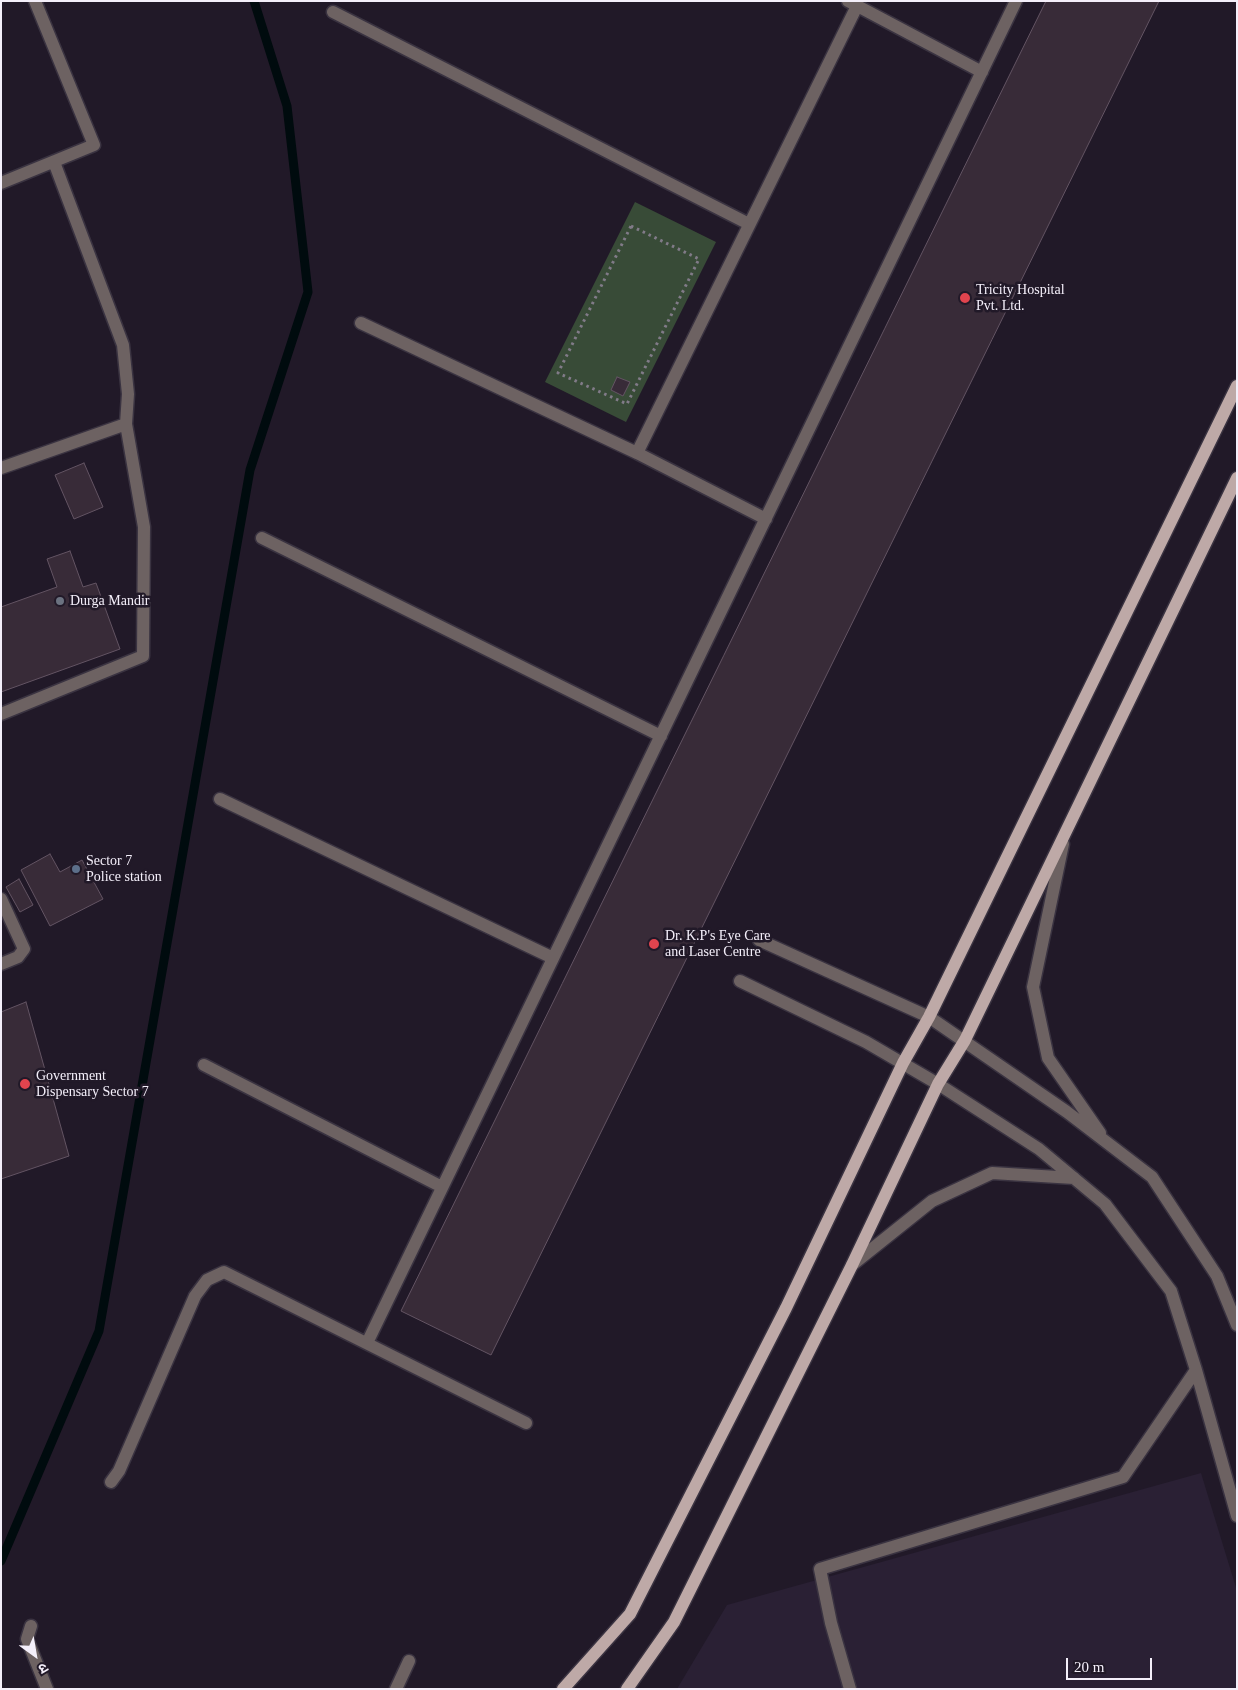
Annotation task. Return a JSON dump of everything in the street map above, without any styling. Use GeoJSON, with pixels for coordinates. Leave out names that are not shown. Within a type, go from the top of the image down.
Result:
{"type":"FeatureCollection","features":[{"type":"Feature","properties":{"kind":"main road"},"geometry":{"type":"LineString","coordinates":[[562,1689],[630,1614],[786,1308],[903,1063],[929,1017],[1237,386]]}},
{"type":"Feature","properties":{"kind":"main road"},"geometry":{"type":"LineString","coordinates":[[627,1689],[674,1622],[852,1265],[938,1084],[965,1040],[1066,827],[1237,478]]}},
{"type":"Feature","properties":{"kind":"street"},"geometry":{"type":"LineString","coordinates":[[1,182],[94,145],[35,1]]}},
{"type":"Feature","properties":{"kind":"street"},"geometry":{"type":"LineString","coordinates":[[367,1343],[1016,1]]}},
{"type":"Feature","properties":{"kind":"street"},"geometry":{"type":"LineString","coordinates":[[637,453],[749,224],[852,4],[982,72]]}},
{"type":"Feature","properties":{"kind":"street"},"geometry":{"type":"LineString","coordinates":[[333,12],[749,224]]}},
{"type":"Feature","properties":{"kind":"street"},"geometry":{"type":"LineString","coordinates":[[1,714],[143,656],[144,527],[126,424],[128,394],[123,345],[54,162]]}},
{"type":"Feature","properties":{"kind":"street"},"geometry":{"type":"LineString","coordinates":[[360,323],[637,453],[766,519]]}},
{"type":"Feature","properties":{"kind":"street"},"geometry":{"type":"LineString","coordinates":[[1,468],[126,424]]}},
{"type":"Feature","properties":{"kind":"street"},"geometry":{"type":"LineString","coordinates":[[262,538],[661,736]]}},
{"type":"Feature","properties":{"kind":"street"},"geometry":{"type":"LineString","coordinates":[[220,799],[553,958]]}},
{"type":"Feature","properties":{"kind":"street"},"geometry":{"type":"LineString","coordinates":[[1066,827],[1033,987],[1048,1058],[1107,1143]]}},
{"type":"Feature","properties":{"kind":"street"},"geometry":{"type":"LineString","coordinates":[[1,898],[24,949],[18,958],[1,964]]}},
{"type":"Feature","properties":{"kind":"street"},"geometry":{"type":"LineString","coordinates":[[759,940],[929,1017],[965,1040],[1152,1177],[1217,1276],[1237,1324]]}},
{"type":"Feature","properties":{"kind":"street"},"geometry":{"type":"LineString","coordinates":[[740,981],[866,1042],[938,1084],[1039,1149],[1105,1204],[1170,1291],[1196,1370],[1237,1516]]}},
{"type":"Feature","properties":{"kind":"street"},"geometry":{"type":"LineString","coordinates":[[204,1065],[442,1187]]}},
{"type":"Feature","properties":{"kind":"street"},"geometry":{"type":"LineString","coordinates":[[852,1265],[932,1201],[992,1173],[1074,1178]]}},
{"type":"Feature","properties":{"kind":"street"},"geometry":{"type":"LineString","coordinates":[[110,1482],[119,1471],[196,1296],[207,1280],[224,1272],[526,1423]]}},
{"type":"Feature","properties":{"kind":"street"},"geometry":{"type":"LineString","coordinates":[[850,1689],[831,1623],[820,1569],[1123,1477],[1196,1370]]}},
{"type":"Feature","properties":{"kind":"street"},"geometry":{"type":"LineString","coordinates":[[31,1626],[27,1639],[47,1689]]}},
{"type":"Feature","properties":{"kind":"street"},"geometry":{"type":"LineString","coordinates":[[396,1689],[409,1661]]}},
{"type":"Feature","properties":{"kind":"path"},"geometry":{"type":"LineString","coordinates":[[631,226],[699,259],[627,404],[558,373],[631,226]]}},
{"type":"Feature","properties":{"kind":"shaded area"},"geometry":{"type":"Polygon","coordinates":[[[1201,1473],[1237,1591],[1237,1689],[677,1689],[727,1605],[1201,1473]]]}},
{"type":"Feature","properties":{"kind":"green space"},"geometry":{"type":"Polygon","coordinates":[[[635,202],[716,242],[626,422],[545,382],[635,202]]]}},
{"type":"Feature","properties":{"kind":"building"},"geometry":{"type":"Polygon","coordinates":[[[1046,1],[1159,1],[491,1355],[401,1311],[1046,1]]]}},
{"type":"Feature","properties":{"kind":"building"},"geometry":{"type":"Polygon","coordinates":[[[617,377],[630,382],[623,396],[611,390],[617,377]]]}},
{"type":"Feature","properties":{"kind":"building"},"geometry":{"type":"Polygon","coordinates":[[[84,463],[103,507],[74,519],[55,475],[84,463]]]}},
{"type":"Feature","properties":{"kind":"building"},"geometry":{"type":"Polygon","coordinates":[[[70,551],[83,587],[96,583],[120,649],[1,692],[1,607],[57,587],[47,559],[70,551]]]}},
{"type":"Feature","properties":{"kind":"building"},"geometry":{"type":"Polygon","coordinates":[[[50,854],[60,872],[82,860],[103,899],[50,926],[21,870],[50,854]]]}},
{"type":"Feature","properties":{"kind":"building"},"geometry":{"type":"Polygon","coordinates":[[[19,879],[33,905],[20,912],[6,887],[19,879]]]}},
{"type":"Feature","properties":{"kind":"building","name":"Government Dispensary Sector 7"},"geometry":{"type":"Polygon","coordinates":[[[26,1002],[69,1156],[1,1179],[1,1012],[26,1002]]]}},
{"type":"Feature","properties":{"kind":"waterway"},"geometry":{"type":"LineString","coordinates":[[1,1561],[99,1331],[250,470],[308,292],[287,106],[254,1]]}},
{"type":"Feature","properties":{"kind":"place","name":"Tricity Hospital Pvt. Ltd."},"geometry":{"type":"Point","coordinates":[965,298]}},
{"type":"Feature","properties":{"kind":"place","name":"Durga Mandir"},"geometry":{"type":"Point","coordinates":[60,601]}},
{"type":"Feature","properties":{"kind":"place","name":"Sector 7 Police station"},"geometry":{"type":"Point","coordinates":[76,869]}},
{"type":"Feature","properties":{"kind":"place","name":"Dr. K.P's Eye Care and Laser Centre"},"geometry":{"type":"Point","coordinates":[654,944]}},
{"type":"Feature","properties":{"kind":"place","name":"Government Dispensary Sector 7"},"geometry":{"type":"Point","coordinates":[25,1084]}}]}
